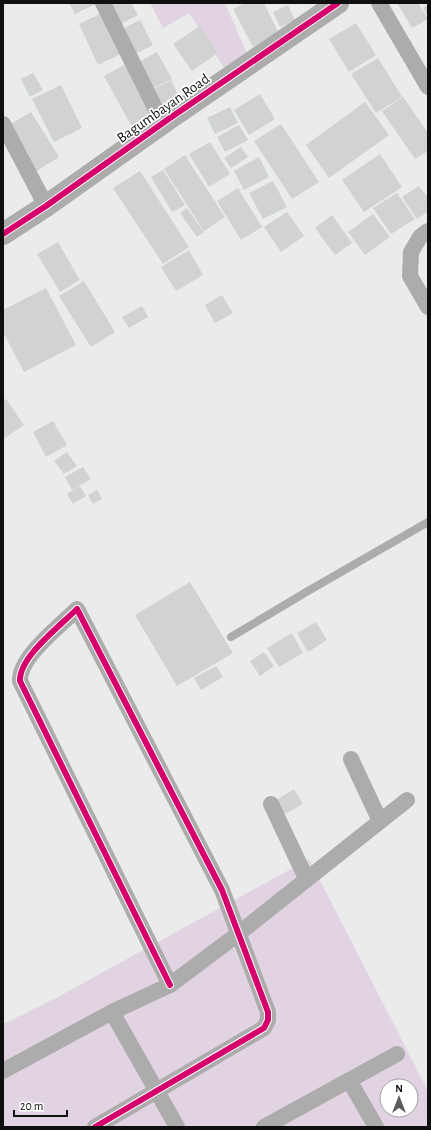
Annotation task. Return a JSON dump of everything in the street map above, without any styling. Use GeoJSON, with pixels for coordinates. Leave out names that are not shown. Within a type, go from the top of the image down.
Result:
{"type":"FeatureCollection","features":[{"type":"Feature","properties":{"kind":"street"},"geometry":{"type":"LineString","coordinates":[[103,3],[162,124]]}},
{"type":"Feature","properties":{"kind":"street","name":"Bagumbayan Road"},"geometry":{"type":"LineString","coordinates":[[3,234],[46,206],[338,3]]}},
{"type":"Feature","properties":{"kind":"street"},"geometry":{"type":"LineString","coordinates":[[379,3],[428,88]]}},
{"type":"Feature","properties":{"kind":"street"},"geometry":{"type":"LineString","coordinates":[[3,124],[46,206]]}},
{"type":"Feature","properties":{"kind":"street"},"geometry":{"type":"LineString","coordinates":[[428,231],[420,237],[411,252],[410,276],[428,307]]}},
{"type":"Feature","properties":{"kind":"street"},"geometry":{"type":"LineString","coordinates":[[95,1127],[264,1028],[268,1020],[268,1012],[222,890],[77,609],[26,660],[20,673],[20,681],[170,985]]}},
{"type":"Feature","properties":{"kind":"street"},"geometry":{"type":"LineString","coordinates":[[351,759],[380,821]]}},
{"type":"Feature","properties":{"kind":"street"},"geometry":{"type":"LineString","coordinates":[[3,1071],[112,1012],[170,985],[238,934],[306,878],[407,800]]}},
{"type":"Feature","properties":{"kind":"street"},"geometry":{"type":"LineString","coordinates":[[271,804],[306,878]]}},
{"type":"Feature","properties":{"kind":"street"},"geometry":{"type":"LineString","coordinates":[[112,1012],[177,1127]]}},
{"type":"Feature","properties":{"kind":"street"},"geometry":{"type":"LineString","coordinates":[[274,1125],[349,1080],[397,1054]]}},
{"type":"Feature","properties":{"kind":"street"},"geometry":{"type":"LineString","coordinates":[[349,1080],[376,1127]]}},
{"type":"Feature","properties":{"kind":"lane"},"geometry":{"type":"LineString","coordinates":[[231,637],[428,522]]}},
{"type":"Feature","properties":{"kind":"shaded area"},"geometry":{"type":"Polygon","coordinates":[[[150,3],[225,3],[251,63],[230,77],[189,13],[163,28],[150,3]]]}},
{"type":"Feature","properties":{"kind":"shaded area"},"geometry":{"type":"Polygon","coordinates":[[[309,859],[428,1091],[428,1127],[3,1127],[3,1024],[56,998],[309,859]]]}},
{"type":"Feature","properties":{"kind":"building"},"geometry":{"type":"Polygon","coordinates":[[[69,3],[98,3],[75,14],[69,3]]]}},
{"type":"Feature","properties":{"kind":"building"},"geometry":{"type":"Polygon","coordinates":[[[107,3],[131,3],[138,15],[119,25],[107,3]]]}},
{"type":"Feature","properties":{"kind":"building"},"geometry":{"type":"Polygon","coordinates":[[[245,3],[264,3],[279,34],[253,47],[233,9],[245,3]]]}},
{"type":"Feature","properties":{"kind":"building"},"geometry":{"type":"Polygon","coordinates":[[[397,3],[418,3],[428,19],[412,28],[397,3]]]}},
{"type":"Feature","properties":{"kind":"building"},"geometry":{"type":"Polygon","coordinates":[[[288,5],[295,20],[280,27],[273,12],[288,5]]]}},
{"type":"Feature","properties":{"kind":"building"},"geometry":{"type":"Polygon","coordinates":[[[428,5],[428,17],[423,8],[428,5]]]}},
{"type":"Feature","properties":{"kind":"building"},"geometry":{"type":"Polygon","coordinates":[[[102,13],[121,54],[98,65],[79,24],[102,13]]]}},
{"type":"Feature","properties":{"kind":"building"},"geometry":{"type":"Polygon","coordinates":[[[140,20],[153,45],[133,55],[120,30],[140,20]]]}},
{"type":"Feature","properties":{"kind":"building"},"geometry":{"type":"Polygon","coordinates":[[[356,23],[376,55],[349,72],[329,39],[356,23]]]}},
{"type":"Feature","properties":{"kind":"building"},"geometry":{"type":"Polygon","coordinates":[[[200,26],[218,53],[192,71],[173,44],[200,26]]]}},
{"type":"Feature","properties":{"kind":"building"},"geometry":{"type":"Polygon","coordinates":[[[157,52],[172,79],[151,89],[137,63],[157,52]]]}},
{"type":"Feature","properties":{"kind":"building"},"geometry":{"type":"Polygon","coordinates":[[[378,58],[402,97],[376,113],[351,74],[378,58]]]}},
{"type":"Feature","properties":{"kind":"building"},"geometry":{"type":"Polygon","coordinates":[[[126,64],[154,115],[132,127],[104,76],[126,64]]]}},
{"type":"Feature","properties":{"kind":"building"},"geometry":{"type":"Polygon","coordinates":[[[33,73],[43,90],[30,97],[21,79],[33,73]]]}},
{"type":"Feature","properties":{"kind":"building"},"geometry":{"type":"Polygon","coordinates":[[[171,80],[181,101],[159,111],[149,91],[171,80]]]}},
{"type":"Feature","properties":{"kind":"building"},"geometry":{"type":"Polygon","coordinates":[[[61,85],[82,128],[54,142],[32,99],[61,85]]]}},
{"type":"Feature","properties":{"kind":"building"},"geometry":{"type":"Polygon","coordinates":[[[260,94],[275,119],[249,135],[234,110],[260,94]]]}},
{"type":"Feature","properties":{"kind":"building"},"geometry":{"type":"Polygon","coordinates":[[[403,97],[428,133],[428,151],[415,159],[382,111],[403,97]]]}},
{"type":"Feature","properties":{"kind":"building"},"geometry":{"type":"Polygon","coordinates":[[[365,102],[389,135],[329,178],[306,145],[365,102]]]}},
{"type":"Feature","properties":{"kind":"building"},"geometry":{"type":"Polygon","coordinates":[[[230,107],[238,123],[215,134],[207,118],[230,107]]]}},
{"type":"Feature","properties":{"kind":"building"},"geometry":{"type":"Polygon","coordinates":[[[31,112],[59,157],[35,172],[7,126],[31,112]]]}},
{"type":"Feature","properties":{"kind":"building"},"geometry":{"type":"Polygon","coordinates":[[[281,124],[319,182],[292,199],[254,141],[281,124]]]}},
{"type":"Feature","properties":{"kind":"building"},"geometry":{"type":"Polygon","coordinates":[[[239,125],[248,140],[225,152],[217,137],[239,125]]]}},
{"type":"Feature","properties":{"kind":"building"},"geometry":{"type":"Polygon","coordinates":[[[210,142],[230,174],[209,187],[189,154],[210,142]]]}},
{"type":"Feature","properties":{"kind":"building"},"geometry":{"type":"Polygon","coordinates":[[[241,147],[248,157],[231,168],[224,158],[241,147]]]}},
{"type":"Feature","properties":{"kind":"building"},"geometry":{"type":"Polygon","coordinates":[[[380,154],[402,187],[364,212],[342,180],[380,154]]]}},
{"type":"Feature","properties":{"kind":"building"},"geometry":{"type":"Polygon","coordinates":[[[185,155],[225,217],[204,231],[164,169],[185,155]]]}},
{"type":"Feature","properties":{"kind":"building"},"geometry":{"type":"Polygon","coordinates":[[[259,157],[269,177],[244,190],[234,171],[259,157]]]}},
{"type":"Feature","properties":{"kind":"building"},"geometry":{"type":"Polygon","coordinates":[[[163,170],[185,205],[172,212],[151,177],[163,170]]]}},
{"type":"Feature","properties":{"kind":"building"},"geometry":{"type":"Polygon","coordinates":[[[140,171],[189,247],[163,264],[113,188],[140,171]]]}},
{"type":"Feature","properties":{"kind":"building"},"geometry":{"type":"Polygon","coordinates":[[[273,181],[287,207],[263,219],[249,193],[273,181]]]}},
{"type":"Feature","properties":{"kind":"building"},"geometry":{"type":"Polygon","coordinates":[[[419,186],[428,198],[428,211],[417,219],[402,197],[419,186]]]}},
{"type":"Feature","properties":{"kind":"building"},"geometry":{"type":"Polygon","coordinates":[[[238,188],[262,227],[241,240],[217,201],[238,188]]]}},
{"type":"Feature","properties":{"kind":"building"},"geometry":{"type":"Polygon","coordinates":[[[397,193],[415,219],[391,234],[373,208],[397,193]]]}},
{"type":"Feature","properties":{"kind":"building"},"geometry":{"type":"Polygon","coordinates":[[[187,208],[204,232],[197,237],[180,213],[187,208]]]}},
{"type":"Feature","properties":{"kind":"building"},"geometry":{"type":"Polygon","coordinates":[[[287,212],[304,236],[281,252],[264,227],[287,212]]]}},
{"type":"Feature","properties":{"kind":"building"},"geometry":{"type":"Polygon","coordinates":[[[373,214],[390,237],[365,255],[348,232],[373,214]]]}},
{"type":"Feature","properties":{"kind":"building"},"geometry":{"type":"Polygon","coordinates":[[[332,215],[352,243],[335,255],[315,228],[332,215]]]}},
{"type":"Feature","properties":{"kind":"building"},"geometry":{"type":"Polygon","coordinates":[[[58,242],[80,280],[60,292],[37,254],[58,242]]]}},
{"type":"Feature","properties":{"kind":"building"},"geometry":{"type":"Polygon","coordinates":[[[189,250],[203,275],[176,291],[161,267],[189,250]]]}},
{"type":"Feature","properties":{"kind":"building"},"geometry":{"type":"Polygon","coordinates":[[[84,281],[115,332],[91,347],[59,296],[84,281]]]}},
{"type":"Feature","properties":{"kind":"building"},"geometry":{"type":"Polygon","coordinates":[[[46,288],[76,345],[24,372],[3,332],[3,310],[46,288]]]}},
{"type":"Feature","properties":{"kind":"building"},"geometry":{"type":"Polygon","coordinates":[[[222,295],[233,313],[215,323],[205,305],[222,295]]]}},
{"type":"Feature","properties":{"kind":"building"},"geometry":{"type":"Polygon","coordinates":[[[142,306],[148,317],[129,328],[122,317],[142,306]]]}},
{"type":"Feature","properties":{"kind":"building"},"geometry":{"type":"Polygon","coordinates":[[[6,399],[24,425],[3,439],[3,400],[6,399]]]}},
{"type":"Feature","properties":{"kind":"building"},"geometry":{"type":"Polygon","coordinates":[[[53,421],[67,445],[46,457],[33,432],[53,421]]]}},
{"type":"Feature","properties":{"kind":"building"},"geometry":{"type":"Polygon","coordinates":[[[67,452],[77,466],[64,474],[54,461],[67,452]]]}},
{"type":"Feature","properties":{"kind":"building"},"geometry":{"type":"Polygon","coordinates":[[[83,467],[91,479],[72,490],[65,477],[83,467]]]}},
{"type":"Feature","properties":{"kind":"building"},"geometry":{"type":"Polygon","coordinates":[[[80,486],[86,496],[73,504],[67,494],[80,486]]]}},
{"type":"Feature","properties":{"kind":"building"},"geometry":{"type":"Polygon","coordinates":[[[97,490],[102,499],[93,504],[88,495],[97,490]]]}},
{"type":"Feature","properties":{"kind":"building"},"geometry":{"type":"Polygon","coordinates":[[[190,582],[233,653],[177,686],[135,615],[190,582]]]}},
{"type":"Feature","properties":{"kind":"building"},"geometry":{"type":"Polygon","coordinates":[[[316,622],[327,640],[308,652],[297,633],[316,622]]]}},
{"type":"Feature","properties":{"kind":"building"},"geometry":{"type":"Polygon","coordinates":[[[292,633],[303,653],[279,667],[267,648],[292,633]]]}},
{"type":"Feature","properties":{"kind":"building"},"geometry":{"type":"Polygon","coordinates":[[[264,652],[274,666],[260,676],[250,661],[264,652]]]}},
{"type":"Feature","properties":{"kind":"building"},"geometry":{"type":"Polygon","coordinates":[[[216,666],[223,677],[201,690],[194,678],[216,666]]]}},
{"type":"Feature","properties":{"kind":"building"},"geometry":{"type":"Polygon","coordinates":[[[294,789],[303,804],[283,815],[275,801],[294,789]]]}},
{"type":"Feature","properties":{"kind":"cycle path"},"geometry":{"type":"LineString","coordinates":[[3,234],[46,206],[170,118],[338,3]]}},
{"type":"Feature","properties":{"kind":"cycle path"},"geometry":{"type":"LineString","coordinates":[[95,1127],[264,1028],[268,1020],[268,1012],[222,890],[77,609],[33,652],[21,672],[20,681],[170,985]]}}]}
